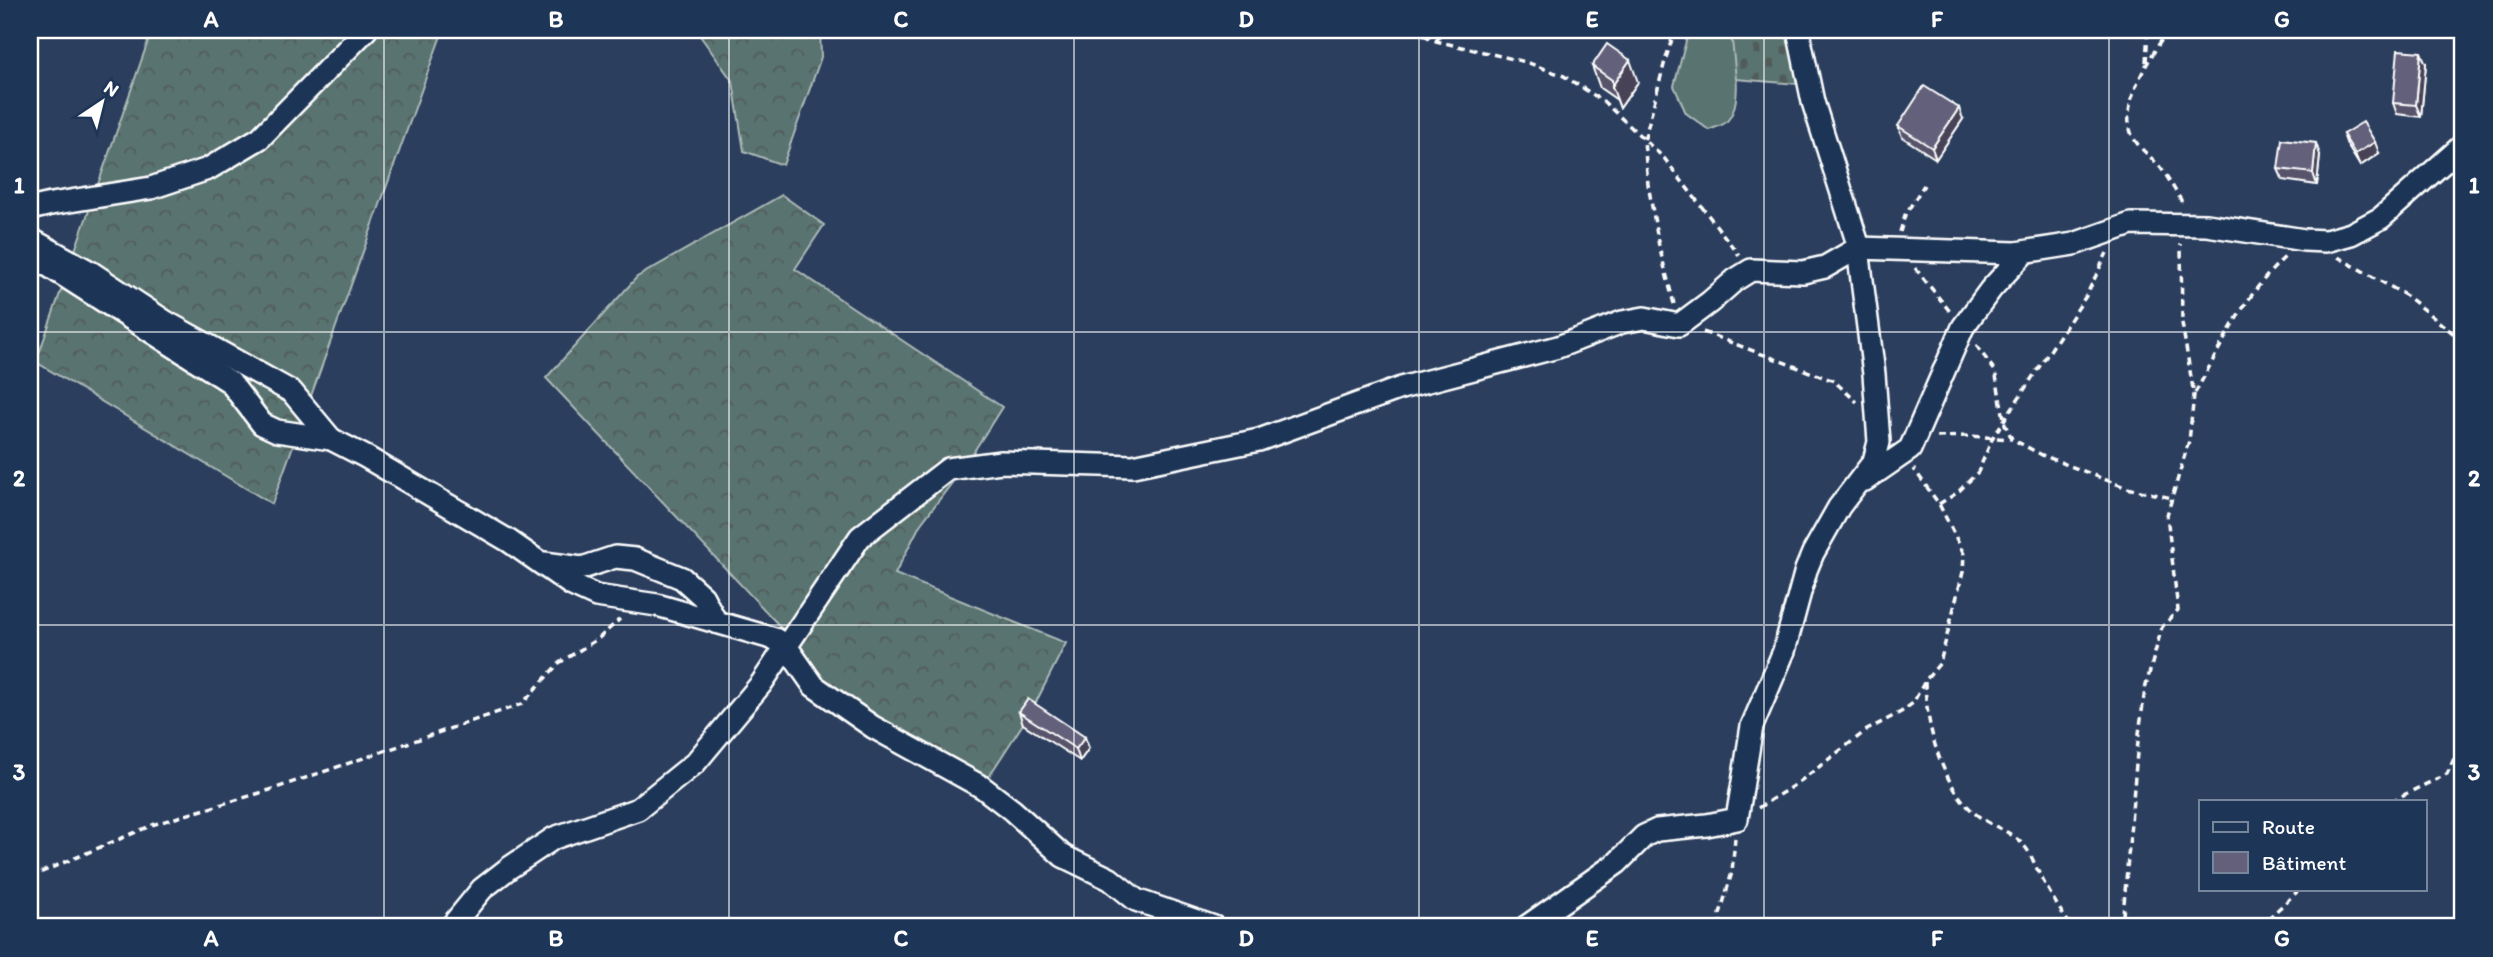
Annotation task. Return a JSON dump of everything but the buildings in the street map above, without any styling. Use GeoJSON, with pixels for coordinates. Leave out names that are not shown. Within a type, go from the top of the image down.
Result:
{"type":"FeatureCollection","features":[{"type":"Feature","properties":{"kind":"street"},"geometry":{"type":"LineString","coordinates":[[30,209],[151,188],[208,169],[260,138],[366,30]]}},
{"type":"Feature","properties":{"kind":"street"},"geometry":{"type":"LineString","coordinates":[[1526,927],[1617,863],[1644,836],[1657,830],[1707,825],[1737,818],[1752,726],[1784,651],[1806,570],[1813,553],[1852,489],[1878,454],[1858,248],[1813,102],[1798,30]]}},
{"type":"Feature","properties":{"kind":"street"},"geometry":{"type":"LineString","coordinates":[[1812,30],[1813,102]]}},
{"type":"Feature","properties":{"kind":"street"},"geometry":{"type":"LineString","coordinates":[[452,927],[482,889],[509,867],[554,838],[638,809],[695,763],[761,684],[860,537],[948,469],[1001,462],[1133,466],[1259,440],[1401,388],[1558,347],[1622,322],[1644,318],[1679,325],[1710,303],[1734,280],[1751,270],[1803,272],[1825,267],[1858,248],[2025,252],[2074,244],[2131,224],[2207,226],[2304,240],[2326,240],[2351,234],[2381,218],[2463,145]]}},
{"type":"Feature","properties":{"kind":"street"},"geometry":{"type":"LineString","coordinates":[[30,239],[92,273],[166,322],[292,393],[331,439],[509,541],[572,585],[596,596],[657,605],[775,639],[786,646],[814,685],[873,727],[982,788],[1012,810],[1063,856],[1110,879],[1136,900],[1214,927]]}},
{"type":"Feature","properties":{"kind":"street"},"geometry":{"type":"LineString","coordinates":[[1852,489],[1910,447],[1963,327],[1991,289],[2025,252]]}},
{"type":"Feature","properties":{"kind":"street"},"geometry":{"type":"LineString","coordinates":[[30,254],[229,382],[262,424],[277,431],[331,439]]}},
{"type":"Feature","properties":{"kind":"street"},"geometry":{"type":"LineString","coordinates":[[540,563],[582,568],[615,557],[635,559],[682,578],[703,597],[716,622]]}},
{"type":"Feature","properties":{"kind":"path"},"geometry":{"type":"LineString","coordinates":[[1162,30],[1187,36],[1234,30]]}},
{"type":"Feature","properties":{"kind":"path"},"geometry":{"type":"LineString","coordinates":[[1413,30],[1436,41],[1526,62],[1564,76],[1603,101],[1664,158],[1751,270]]}},
{"type":"Feature","properties":{"kind":"path"},"geometry":{"type":"LineString","coordinates":[[1436,41],[1444,30]]}},
{"type":"Feature","properties":{"kind":"path"},"geometry":{"type":"LineString","coordinates":[[1675,30],[1664,61],[1644,141],[1648,184],[1659,246],[1679,325],[1834,382],[1854,398],[1877,424]]}},
{"type":"Feature","properties":{"kind":"path"},"geometry":{"type":"LineString","coordinates":[[2146,65],[2148,30]]}},
{"type":"Feature","properties":{"kind":"path"},"geometry":{"type":"LineString","coordinates":[[2122,927],[2145,690],[2162,627],[2178,610],[2167,515],[2189,441],[2194,395],[2182,323],[2181,200],[2161,168],[2140,148],[2130,130],[2130,107],[2146,65],[2168,30]]}},
{"type":"Feature","properties":{"kind":"path"},"geometry":{"type":"LineString","coordinates":[[1924,186],[1905,215],[1894,250],[1919,273],[1995,371],[2004,419],[2012,439]]}},
{"type":"Feature","properties":{"kind":"path"},"geometry":{"type":"LineString","coordinates":[[2194,395],[2250,295],[2266,275],[2304,240]]}},
{"type":"Feature","properties":{"kind":"path"},"geometry":{"type":"LineString","coordinates":[[1939,504],[1957,493],[1978,472],[1993,437],[2086,296],[2109,249]]}},
{"type":"Feature","properties":{"kind":"path"},"geometry":{"type":"LineString","coordinates":[[2336,256],[2405,295],[2463,341]]}},
{"type":"Feature","properties":{"kind":"path"},"geometry":{"type":"LineString","coordinates":[[1721,927],[1720,914],[1732,872],[1737,818],[1798,782],[1867,730],[1913,703],[1944,653],[1963,572],[1964,554],[1910,447],[1969,436],[2012,439],[2042,455],[2127,488],[2172,498]]}},
{"type":"Feature","properties":{"kind":"path"},"geometry":{"type":"LineString","coordinates":[[30,877],[155,824],[270,790],[522,704],[559,663],[598,638],[639,602]]}},
{"type":"Feature","properties":{"kind":"path"},"geometry":{"type":"LineString","coordinates":[[1925,681],[1926,712],[1936,749],[1961,800],[1978,816],[2010,834],[2026,848],[2057,906],[2073,927]]}},
{"type":"Feature","properties":{"kind":"path"},"geometry":{"type":"LineString","coordinates":[[2393,800],[2447,774],[2463,739]]}},
{"type":"Feature","properties":{"kind":"path"},"geometry":{"type":"LineString","coordinates":[[2259,927],[2299,890]]}},
{"type":"Feature","properties":{"kind":"green space"},"geometry":{"type":"Polygon","coordinates":[[[152,30],[443,30],[272,504],[36,362],[152,30]]]}},
{"type":"Feature","properties":{"kind":"green space"},"geometry":{"type":"Polygon","coordinates":[[[696,30],[820,30],[821,57],[783,165],[744,151],[733,82],[696,30]]]}},
{"type":"Feature","properties":{"kind":"green space"},"geometry":{"type":"Polygon","coordinates":[[[1689,30],[1731,30],[1737,79],[1735,104],[1725,123],[1709,130],[1686,113],[1674,86],[1689,30]]]}},
{"type":"Feature","properties":{"kind":"green space"},"geometry":{"type":"Polygon","coordinates":[[[1731,30],[1798,30],[1810,85],[1736,79],[1731,30]]]}},
{"type":"Feature","properties":{"kind":"green space"},"geometry":{"type":"Polygon","coordinates":[[[782,195],[824,225],[795,269],[1002,407],[964,467],[920,525],[895,574],[1066,643],[1032,710],[982,787],[814,686],[791,638],[546,378],[637,277],[782,195]]]}}]}
